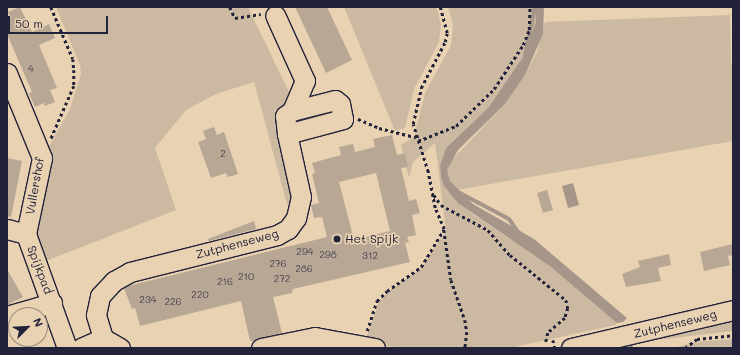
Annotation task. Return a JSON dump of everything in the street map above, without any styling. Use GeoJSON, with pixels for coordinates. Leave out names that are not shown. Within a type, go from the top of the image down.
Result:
{"type":"FeatureCollection","features":[{"type":"Feature","properties":{"kind":"street","name":"Zutphenseweg"},"geometry":{"type":"LineString","coordinates":[[103,338],[96,305],[107,287],[123,275],[267,239],[288,229],[298,211],[301,197],[287,134],[286,116],[292,112],[305,81],[275,15]]}},
{"type":"Feature","properties":{"kind":"street","name":"Vullershof"},"geometry":{"type":"LineString","coordinates":[[7,73],[40,149],[42,158],[26,234]]}},
{"type":"Feature","properties":{"kind":"street"},"geometry":{"type":"LineString","coordinates":[[287,134],[343,119],[340,104],[335,100],[292,112]]}},
{"type":"Feature","properties":{"kind":"street","name":"Spijkpad"},"geometry":{"type":"LineString","coordinates":[[7,229],[26,234],[67,348]]}},
{"type":"Feature","properties":{"kind":"street"},"geometry":{"type":"LineString","coordinates":[[7,316],[52,303]]}},
{"type":"Feature","properties":{"kind":"street","name":"Zutphenseweg"},"geometry":{"type":"LineString","coordinates":[[571,348],[733,310]]}},
{"type":"Feature","properties":{"kind":"street"},"geometry":{"type":"LineString","coordinates":[[262,348],[315,337],[369,347]]}},
{"type":"Feature","properties":{"kind":"street"},"geometry":{"type":"LineString","coordinates":[[81,348],[103,338],[120,348]]}},
{"type":"Feature","properties":{"kind":"path"},"geometry":{"type":"LineString","coordinates":[[40,149],[50,142],[74,86],[73,59],[51,7]]}},
{"type":"Feature","properties":{"kind":"path"},"geometry":{"type":"LineString","coordinates":[[230,7],[235,18],[264,13],[275,15]]}},
{"type":"Feature","properties":{"kind":"path"},"geometry":{"type":"LineString","coordinates":[[440,7],[447,33],[445,42],[421,88],[415,108],[413,124],[433,195],[435,208],[444,229],[451,280],[468,332],[465,348]]}},
{"type":"Feature","properties":{"kind":"path"},"geometry":{"type":"LineString","coordinates":[[418,142],[456,126],[494,89],[523,45],[529,30],[530,7]]}},
{"type":"Feature","properties":{"kind":"path"},"geometry":{"type":"LineString","coordinates":[[343,119],[350,117],[379,128],[416,137]]}},
{"type":"Feature","properties":{"kind":"path"},"geometry":{"type":"LineString","coordinates":[[433,195],[441,205],[488,230],[510,255],[566,300],[568,308],[565,318],[548,333],[546,342]]}},
{"type":"Feature","properties":{"kind":"path"},"geometry":{"type":"LineString","coordinates":[[369,347],[377,301],[387,291],[421,267],[444,229]]}},
{"type":"Feature","properties":{"kind":"path","name":"Zutphenseweg"},"geometry":{"type":"LineString","coordinates":[[685,348],[697,340],[733,335]]}},
{"type":"Feature","properties":{"kind":"path"},"geometry":{"type":"LineString","coordinates":[[553,340],[555,348]]}},
{"type":"Feature","properties":{"kind":"shaded area"},"geometry":{"type":"Polygon","coordinates":[[[56,7],[248,7],[292,98],[289,107],[275,110],[296,193],[295,201],[287,204],[254,82],[216,94],[186,110],[155,148],[176,210],[46,261],[34,228],[48,148],[70,109],[81,74],[80,65],[56,7]]]}},
{"type":"Feature","properties":{"kind":"shaded area"},"geometry":{"type":"Polygon","coordinates":[[[344,7],[435,7],[438,12],[441,25],[439,42],[414,89],[405,128],[395,131],[344,7]]]}},
{"type":"Feature","properties":{"kind":"shaded area"},"geometry":{"type":"Polygon","coordinates":[[[448,7],[535,7],[536,22],[531,41],[511,79],[489,107],[446,148],[440,165],[441,177],[470,212],[551,267],[609,314],[617,323],[615,325],[510,348],[401,348],[365,342],[379,301],[387,292],[421,268],[446,231],[435,143],[413,162],[409,178],[401,145],[414,137],[425,93],[451,45],[453,25],[448,7]]]}},
{"type":"Feature","properties":{"kind":"shaded area"},"geometry":{"type":"Polygon","coordinates":[[[535,7],[544,7],[543,34],[525,75],[505,104],[458,150],[447,170],[450,181],[473,204],[534,239],[627,318],[623,322],[617,323],[551,267],[458,203],[444,186],[441,177],[440,165],[446,148],[489,107],[523,57],[536,22],[535,7]]]}},
{"type":"Feature","properties":{"kind":"shaded area"},"geometry":{"type":"Polygon","coordinates":[[[730,15],[731,65],[733,65],[733,141],[457,190],[450,181],[447,170],[449,163],[505,104],[525,75],[537,52],[545,22],[730,15]]]}},
{"type":"Feature","properties":{"kind":"shaded area"},"geometry":{"type":"Polygon","coordinates":[[[573,183],[579,205],[568,208],[562,186],[573,183]]]}},
{"type":"Feature","properties":{"kind":"shaded area"},"geometry":{"type":"Polygon","coordinates":[[[733,318],[733,331],[631,343],[733,318]]]}},
{"type":"Feature","properties":{"kind":"shaded area"},"geometry":{"type":"Polygon","coordinates":[[[733,339],[733,348],[673,348],[695,342],[733,339]]]}},
{"type":"Feature","properties":{"kind":"building"},"geometry":{"type":"Polygon","coordinates":[[[20,7],[32,32],[49,24],[55,38],[39,45],[57,88],[50,90],[55,102],[45,106],[44,103],[35,107],[29,93],[32,92],[7,34],[7,20],[11,18],[8,12],[20,7]]]}},
{"type":"Feature","properties":{"kind":"building"},"geometry":{"type":"Polygon","coordinates":[[[295,7],[327,7],[352,60],[326,73],[295,7]]]}},
{"type":"Feature","properties":{"kind":"building"},"geometry":{"type":"Polygon","coordinates":[[[214,127],[217,135],[224,132],[238,174],[228,177],[226,173],[211,178],[198,142],[206,139],[203,131],[214,127]]]}},
{"type":"Feature","properties":{"kind":"building","name":"Het Spijk"},"geometry":{"type":"Polygon","coordinates":[[[392,135],[397,155],[405,153],[408,167],[401,168],[409,201],[416,199],[420,213],[412,215],[416,235],[407,237],[409,242],[405,243],[410,262],[293,289],[292,293],[273,297],[282,333],[253,341],[250,341],[241,301],[140,326],[135,308],[132,309],[124,288],[128,286],[327,237],[322,217],[314,218],[311,205],[319,203],[312,174],[315,173],[312,163],[341,155],[339,147],[353,144],[355,152],[375,147],[373,139],[392,135]],[[376,173],[339,182],[354,240],[390,231],[376,173]]]}},
{"type":"Feature","properties":{"kind":"building"},"geometry":{"type":"Polygon","coordinates":[[[7,158],[22,161],[11,217],[7,216],[7,158]]]}},
{"type":"Feature","properties":{"kind":"building"},"geometry":{"type":"Polygon","coordinates":[[[547,190],[553,210],[543,213],[537,193],[547,190]]]}},
{"type":"Feature","properties":{"kind":"building"},"geometry":{"type":"Polygon","coordinates":[[[254,221],[256,229],[209,241],[208,239],[254,221]]]}},
{"type":"Feature","properties":{"kind":"building"},"geometry":{"type":"Polygon","coordinates":[[[733,244],[733,255],[728,256],[730,265],[704,271],[700,252],[733,244]]]}},
{"type":"Feature","properties":{"kind":"building"},"geometry":{"type":"Polygon","coordinates":[[[669,254],[671,265],[658,268],[661,281],[626,287],[622,274],[640,267],[638,261],[669,254]]]}},
{"type":"Feature","properties":{"kind":"building"},"geometry":{"type":"Polygon","coordinates":[[[7,269],[23,297],[7,305],[7,269]]]}},
{"type":"Feature","properties":{"kind":"waterway"},"geometry":{"type":"LineString","coordinates":[[525,56],[535,7]]}},
{"type":"Feature","properties":{"kind":"waterway"},"geometry":{"type":"LineString","coordinates":[[460,193],[509,219],[518,232]]}},
{"type":"Feature","properties":{"kind":"waterway"},"geometry":{"type":"LineString","coordinates":[[629,339],[631,348]]}},
{"type":"Feature","properties":{"kind":"place","name":"Het Spijk"},"geometry":{"type":"Point","coordinates":[337,239]}}]}
